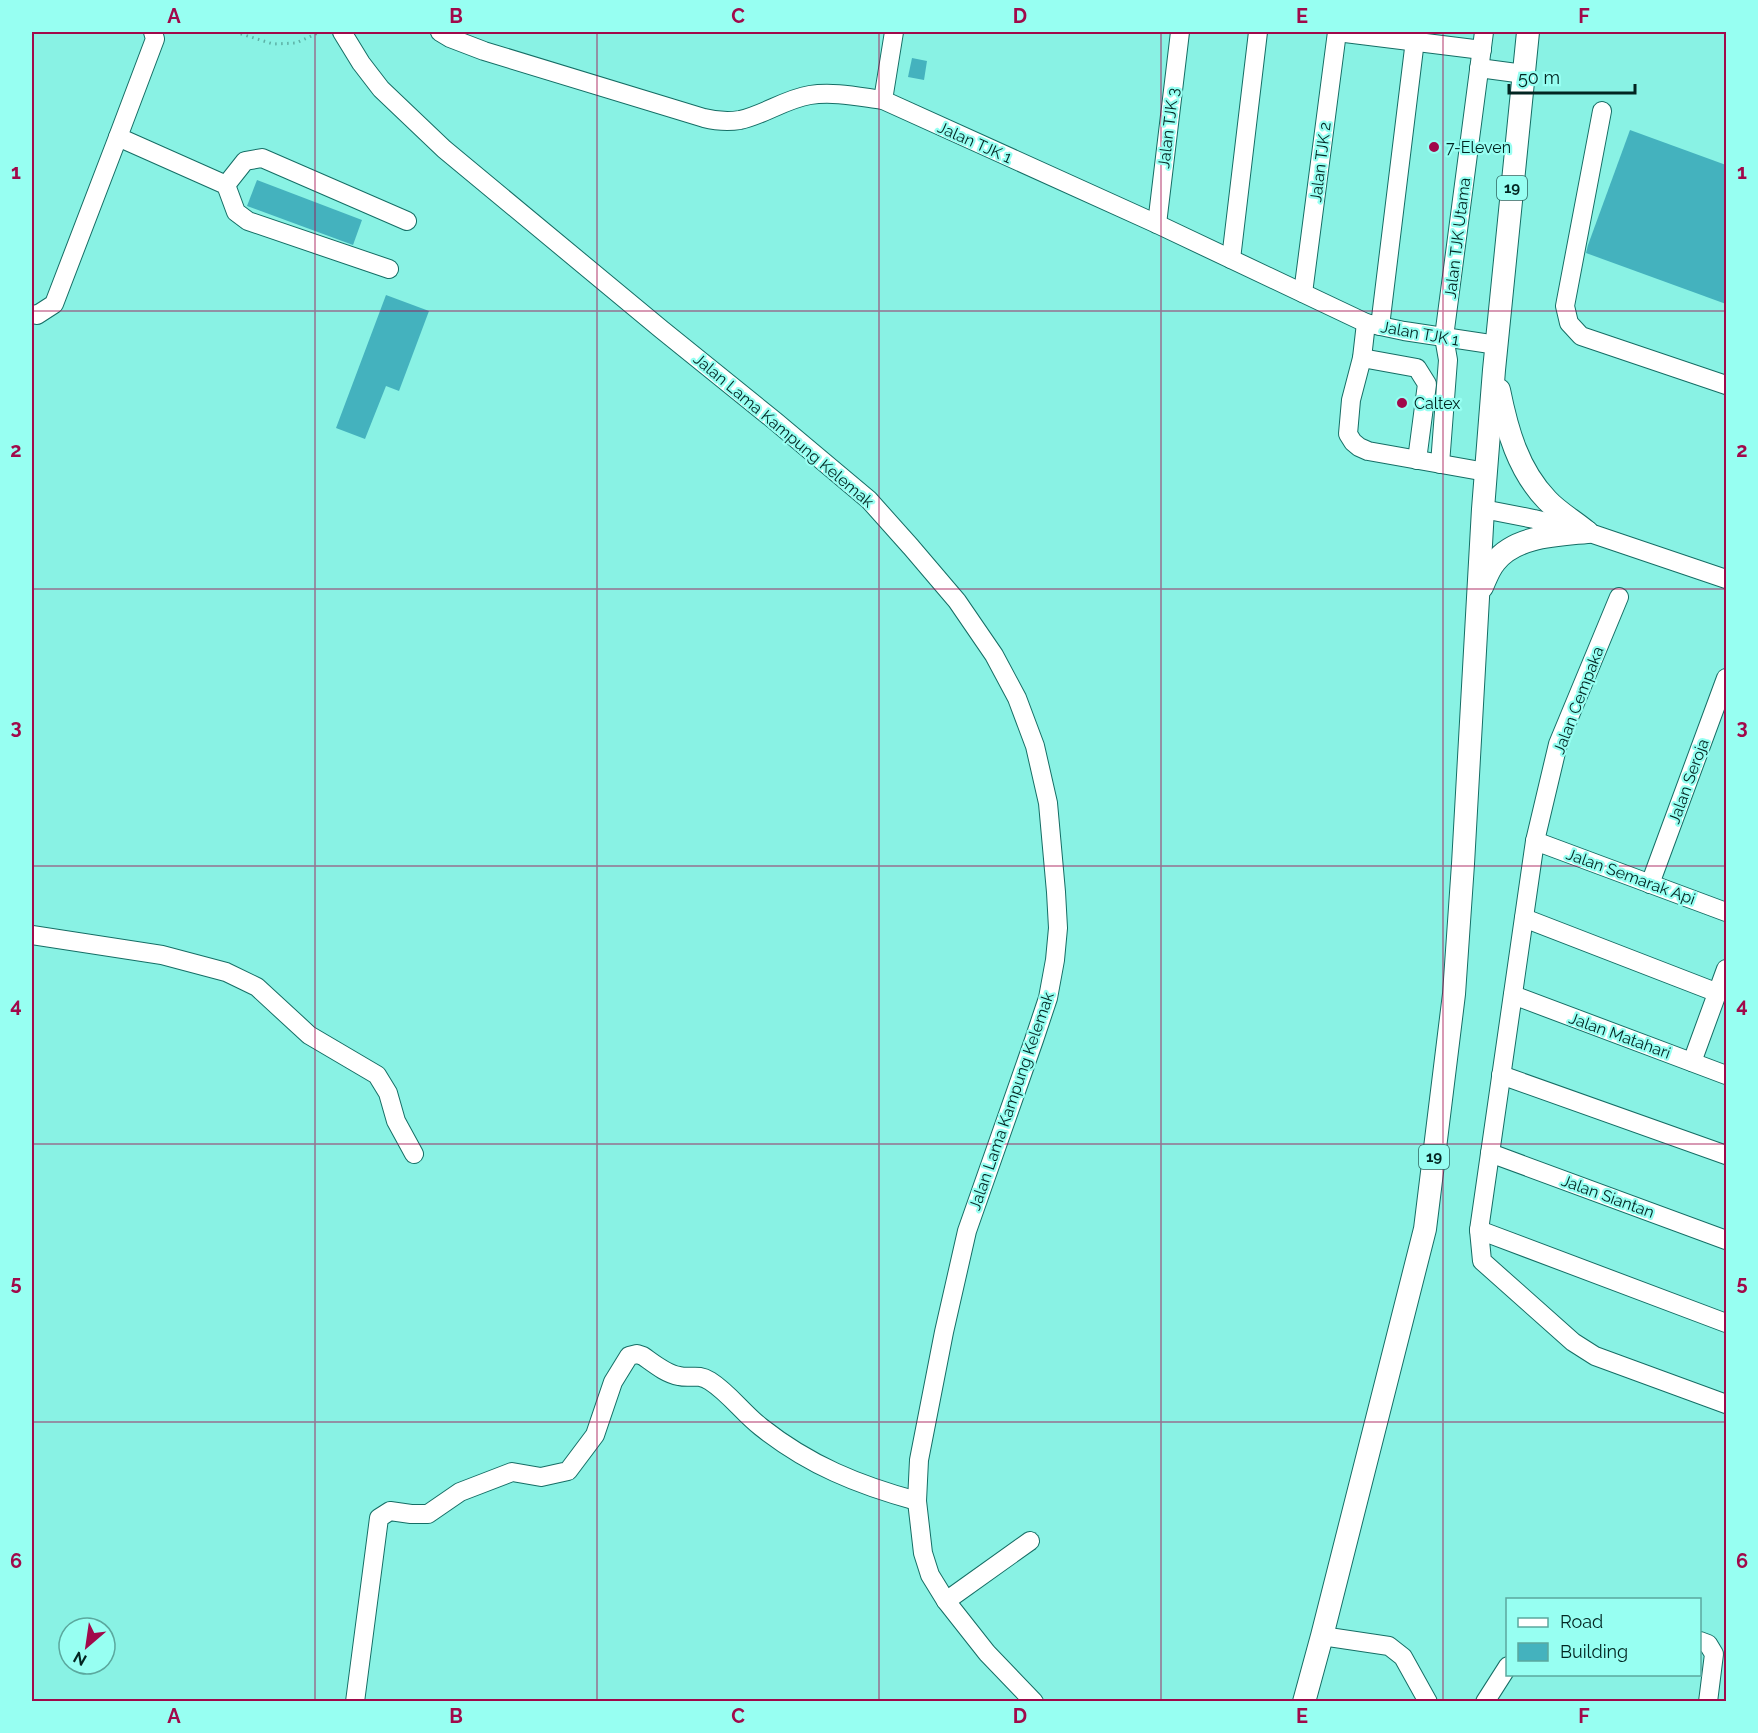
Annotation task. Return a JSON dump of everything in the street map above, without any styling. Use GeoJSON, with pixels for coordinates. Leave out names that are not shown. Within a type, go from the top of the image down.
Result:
{"type":"FeatureCollection","features":[{"type":"Feature","properties":{"kind":"main road","name":"19"},"geometry":{"type":"LineString","coordinates":[[1304,1701],[1425,1229],[1454,994],[1483,509],[1494,370],[1528,32]]}},
{"type":"Feature","properties":{"kind":"main road"},"geometry":{"type":"LineString","coordinates":[[1494,370],[1503,410],[1521,465],[1532,483],[1548,501],[1587,532]]}},
{"type":"Feature","properties":{"kind":"main road"},"geometry":{"type":"LineString","coordinates":[[1477,599],[1496,561],[1514,547],[1549,537],[1587,532]]}},
{"type":"Feature","properties":{"kind":"street"},"geometry":{"type":"LineString","coordinates":[[32,314],[37,315],[54,304],[154,39],[153,32]]}},
{"type":"Feature","properties":{"kind":"street","name":"Jalan Lama Kampung Kelemak"},"geometry":{"type":"LineString","coordinates":[[342,32],[361,63],[381,89],[444,149],[869,500],[957,601],[994,655],[1017,698],[1035,746],[1048,803],[1057,901],[1058,928],[1055,960],[1048,998],[967,1231],[919,1460],[917,1501],[923,1553],[930,1575],[946,1602],[987,1653],[1034,1701]]}},
{"type":"Feature","properties":{"kind":"street","name":"Jalan TJK 1"},"geometry":{"type":"LineString","coordinates":[[440,32],[484,51],[704,118],[724,122],[742,120],[794,99],[812,95],[857,96],[883,100],[1373,324],[1497,345]]}},
{"type":"Feature","properties":{"kind":"street"},"geometry":{"type":"LineString","coordinates":[[883,100],[894,32]]}},
{"type":"Feature","properties":{"kind":"street","name":"Jalan TJK 3"},"geometry":{"type":"LineString","coordinates":[[1157,224],[1180,32]]}},
{"type":"Feature","properties":{"kind":"street"},"geometry":{"type":"LineString","coordinates":[[1231,259],[1258,32]]}},
{"type":"Feature","properties":{"kind":"street"},"geometry":{"type":"LineString","coordinates":[[1337,32],[1415,37],[1482,50],[1524,74]]}},
{"type":"Feature","properties":{"kind":"street","name":"Jalan TJK 2"},"geometry":{"type":"LineString","coordinates":[[1303,293],[1337,32]]}},
{"type":"Feature","properties":{"kind":"street"},"geometry":{"type":"LineString","coordinates":[[1415,37],[1373,324],[1351,400],[1348,434],[1353,442],[1368,451],[1486,472]]}},
{"type":"Feature","properties":{"kind":"street","name":"Jalan TJK Utama"},"geometry":{"type":"LineString","coordinates":[[1440,464],[1448,360],[1444,337],[1482,50]]}},
{"type":"Feature","properties":{"kind":"street"},"geometry":{"type":"LineString","coordinates":[[1602,111],[1565,306],[1569,323],[1581,336],[1726,385]]}},
{"type":"Feature","properties":{"kind":"street"},"geometry":{"type":"LineString","coordinates":[[118,137],[226,185],[236,212],[248,221],[389,269]]}},
{"type":"Feature","properties":{"kind":"street"},"geometry":{"type":"LineString","coordinates":[[226,185],[245,161],[262,158],[407,221]]}},
{"type":"Feature","properties":{"kind":"street"},"geometry":{"type":"LineString","coordinates":[[1362,358],[1417,369],[1427,384],[1418,460]]}},
{"type":"Feature","properties":{"kind":"street"},"geometry":{"type":"LineString","coordinates":[[1483,509],[1555,523],[1587,532],[1726,579]]}},
{"type":"Feature","properties":{"kind":"street","name":"Jalan Cempaka"},"geometry":{"type":"LineString","coordinates":[[1619,597],[1558,744],[1535,841],[1479,1230],[1482,1262],[1573,1342],[1595,1356],[1726,1404]]}},
{"type":"Feature","properties":{"kind":"street","name":"Jalan Seroja"},"geometry":{"type":"LineString","coordinates":[[1650,884],[1726,678]]}},
{"type":"Feature","properties":{"kind":"street","name":"Jalan Semarak Api"},"geometry":{"type":"LineString","coordinates":[[1535,841],[1726,912]]}},
{"type":"Feature","properties":{"kind":"street"},"geometry":{"type":"LineString","coordinates":[[1524,918],[1718,993]]}},
{"type":"Feature","properties":{"kind":"street"},"geometry":{"type":"LineString","coordinates":[[32,935],[162,956],[226,972],[257,987],[309,1035],[377,1075],[388,1093],[396,1120],[414,1154]]}},
{"type":"Feature","properties":{"kind":"street"},"geometry":{"type":"LineString","coordinates":[[1692,1062],[1726,969]]}},
{"type":"Feature","properties":{"kind":"street","name":"Jalan Matahari"},"geometry":{"type":"LineString","coordinates":[[1513,995],[1726,1075]]}},
{"type":"Feature","properties":{"kind":"street"},"geometry":{"type":"LineString","coordinates":[[1502,1075],[1726,1155]]}},
{"type":"Feature","properties":{"kind":"street","name":"Jalan Siantan"},"geometry":{"type":"LineString","coordinates":[[1490,1152],[1726,1240]]}},
{"type":"Feature","properties":{"kind":"street"},"geometry":{"type":"LineString","coordinates":[[1479,1230],[1726,1323]]}},
{"type":"Feature","properties":{"kind":"street"},"geometry":{"type":"LineString","coordinates":[[356,1701],[379,1518],[390,1511],[428,1514],[460,1492],[512,1472],[541,1477],[568,1472],[595,1435],[613,1382],[629,1356],[637,1354],[643,1356],[678,1376],[703,1377],[718,1387],[767,1432],[809,1460],[868,1487],[917,1501]]}},
{"type":"Feature","properties":{"kind":"street"},"geometry":{"type":"LineString","coordinates":[[946,1602],[1030,1541]]}},
{"type":"Feature","properties":{"kind":"street"},"geometry":{"type":"LineString","coordinates":[[1322,1636],[1389,1646],[1403,1657],[1428,1701]]}},
{"type":"Feature","properties":{"kind":"street"},"geometry":{"type":"LineString","coordinates":[[1701,1641],[1708,1644],[1720,1668],[1708,1701]]}},
{"type":"Feature","properties":{"kind":"street"},"geometry":{"type":"LineString","coordinates":[[1485,1701],[1506,1669]]}},
{"type":"Feature","properties":{"kind":"path"},"geometry":{"type":"LineString","coordinates":[[235,32],[273,44],[296,44],[320,32]]}},
{"type":"Feature","properties":{"kind":"building"},"geometry":{"type":"Polygon","coordinates":[[[912,58],[927,61],[924,80],[908,77],[912,58]]]}},
{"type":"Feature","properties":{"kind":"building"},"geometry":{"type":"Polygon","coordinates":[[[1630,130],[1726,165],[1726,304],[1586,253],[1630,130]]]}},
{"type":"Feature","properties":{"kind":"building"},"geometry":{"type":"Polygon","coordinates":[[[257,180],[362,220],[353,245],[247,206],[257,180]]]}},
{"type":"Feature","properties":{"kind":"building"},"geometry":{"type":"Polygon","coordinates":[[[386,295],[429,311],[399,391],[386,386],[365,439],[336,428],[386,295]]]}},
{"type":"Feature","properties":{"kind":"place","name":"7-Eleven"},"geometry":{"type":"Point","coordinates":[1434,147]}},
{"type":"Feature","properties":{"kind":"place","name":"Caltex"},"geometry":{"type":"Point","coordinates":[1402,403]}}]}
